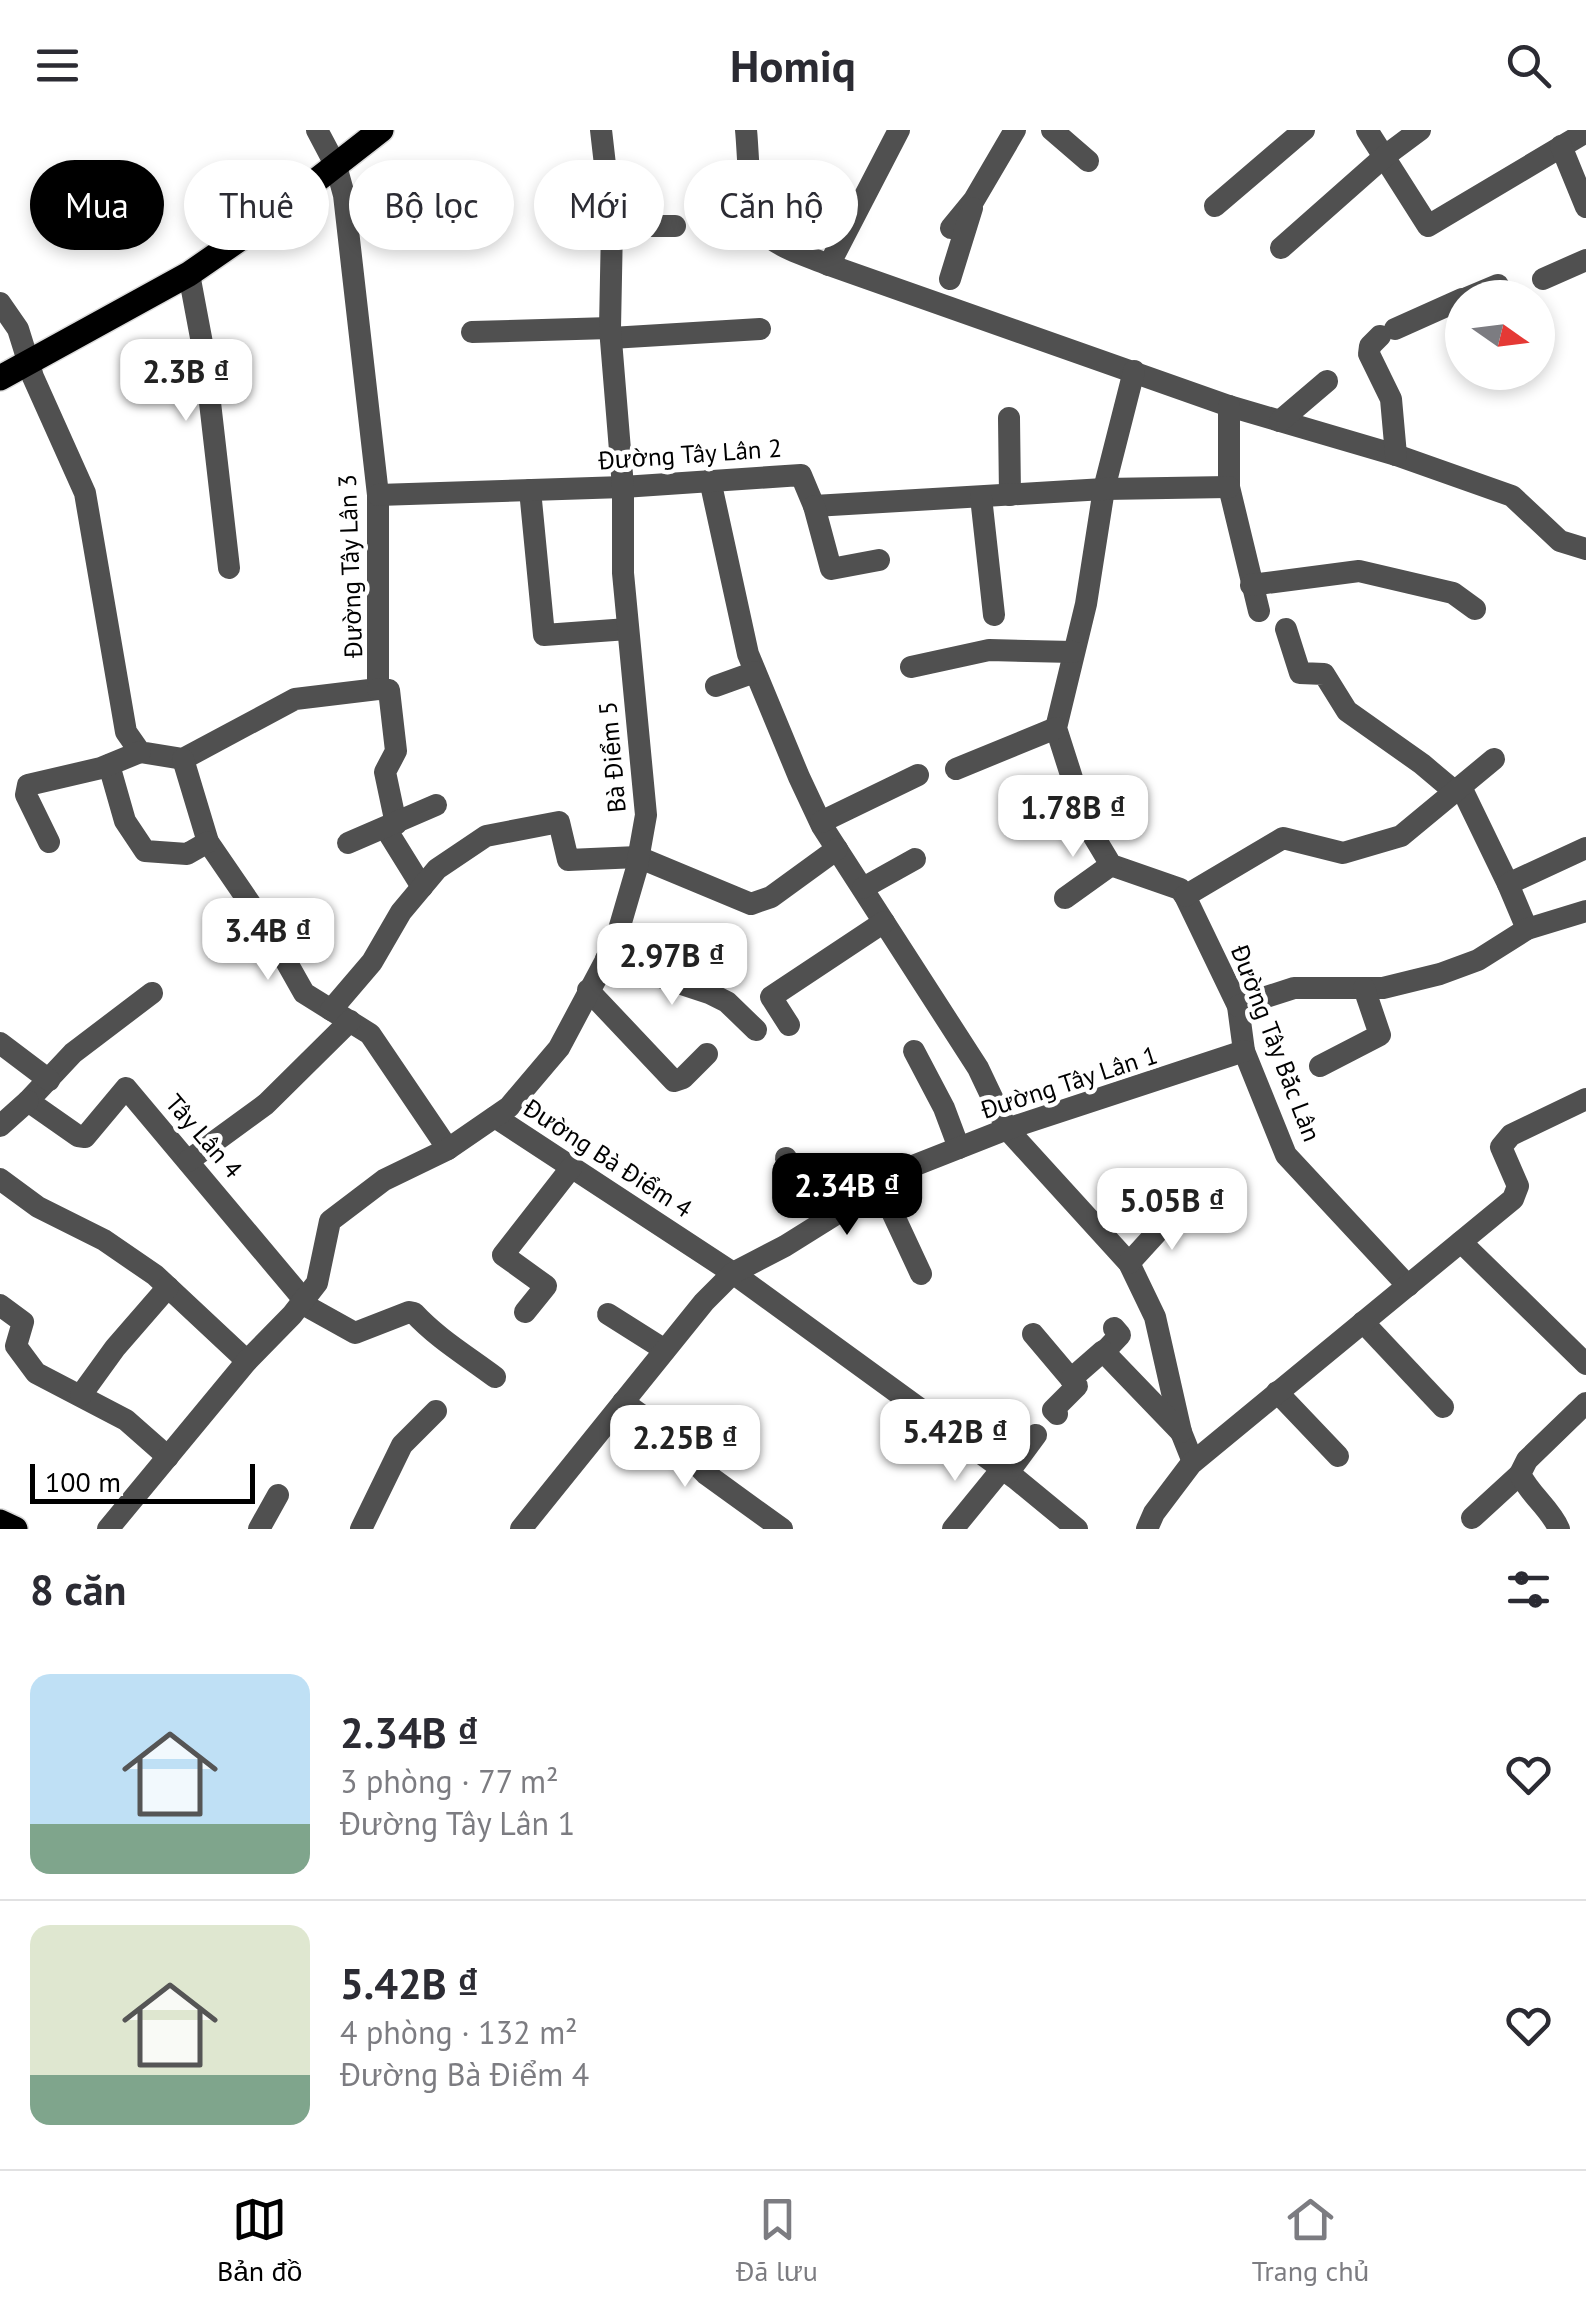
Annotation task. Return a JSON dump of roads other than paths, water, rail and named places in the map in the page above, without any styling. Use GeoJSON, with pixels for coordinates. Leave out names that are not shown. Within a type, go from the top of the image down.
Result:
{"type":"FeatureCollection","features":[{"type":"Feature","properties":{"kind":"main road"},"geometry":{"type":"LineString","coordinates":[[0,378],[189,274],[381,130]]}},
{"type":"Feature","properties":{"kind":"main road"},"geometry":{"type":"LineString","coordinates":[[0,1522],[15,1529]]}},
{"type":"Feature","properties":{"kind":"street","name":"Đường Tây Lân 3"},"geometry":{"type":"LineString","coordinates":[[183,759],[295,699],[378,689],[378,495],[344,194],[336,166],[317,130]]}},
{"type":"Feature","properties":{"kind":"street","name":"Bà Điểm 5"},"geometry":{"type":"LineString","coordinates":[[601,130],[604,160]]}},
{"type":"Feature","properties":{"kind":"street"},"geometry":{"type":"LineString","coordinates":[[746,130],[760,228],[773,240],[828,265],[1229,406],[1396,455],[1512,496],[1560,541],[1586,549]]}},
{"type":"Feature","properties":{"kind":"street"},"geometry":{"type":"LineString","coordinates":[[828,265],[899,130]]}},
{"type":"Feature","properties":{"kind":"street"},"geometry":{"type":"LineString","coordinates":[[951,228],[974,200],[1015,130]]}},
{"type":"Feature","properties":{"kind":"street"},"geometry":{"type":"LineString","coordinates":[[1052,130],[1088,161]]}},
{"type":"Feature","properties":{"kind":"street"},"geometry":{"type":"LineString","coordinates":[[1214,206],[1304,130]]}},
{"type":"Feature","properties":{"kind":"street"},"geometry":{"type":"LineString","coordinates":[[1367,130],[1428,226],[1586,132]]}},
{"type":"Feature","properties":{"kind":"street"},"geometry":{"type":"LineString","coordinates":[[1281,248],[1384,156],[1420,130]]}},
{"type":"Feature","properties":{"kind":"street"},"geometry":{"type":"LineString","coordinates":[[1561,146],[1586,207]]}},
{"type":"Feature","properties":{"kind":"street"},"geometry":{"type":"LineString","coordinates":[[950,279],[974,200]]}},
{"type":"Feature","properties":{"kind":"street"},"geometry":{"type":"LineString","coordinates":[[664,226],[675,226]]}},
{"type":"Feature","properties":{"kind":"street","name":"Bà Điểm 5"},"geometry":{"type":"LineString","coordinates":[[108,1529],[317,1283],[330,1221],[384,1180],[448,1149],[509,1108],[559,1048],[615,943],[646,815],[623,573],[623,486],[611,333],[612,250]]}},
{"type":"Feature","properties":{"kind":"street"},"geometry":{"type":"LineString","coordinates":[[1543,279],[1586,260]]}},
{"type":"Feature","properties":{"kind":"street"},"geometry":{"type":"LineString","coordinates":[[189,274],[205,359],[229,568]]}},
{"type":"Feature","properties":{"kind":"street"},"geometry":{"type":"LineString","coordinates":[[0,303],[18,330],[33,377],[85,493],[126,732],[140,752]]}},
{"type":"Feature","properties":{"kind":"street"},"geometry":{"type":"LineString","coordinates":[[1396,455],[1391,399],[1369,354],[1370,346],[1388,333],[1445,307]]}},
{"type":"Feature","properties":{"kind":"street"},"geometry":{"type":"LineString","coordinates":[[472,332],[760,329]]}},
{"type":"Feature","properties":{"kind":"street"},"geometry":{"type":"LineString","coordinates":[[1134,371],[1104,489],[1086,604],[1056,728],[1087,825],[1111,865],[1180,889],[1185,896],[1283,838],[1343,853],[1401,836],[1494,760]]}},
{"type":"Feature","properties":{"kind":"street"},"geometry":{"type":"LineString","coordinates":[[1280,421],[1327,381]]}},
{"type":"Feature","properties":{"kind":"street"},"geometry":{"type":"LineString","coordinates":[[1229,406],[1229,487],[1258,611]]}},
{"type":"Feature","properties":{"kind":"street"},"geometry":{"type":"LineString","coordinates":[[1008,418],[1010,496]]}},
{"type":"Feature","properties":{"kind":"street","name":"Đường Tây Lân 2"},"geometry":{"type":"LineString","coordinates":[[378,495],[623,486],[801,474],[814,506]]}},
{"type":"Feature","properties":{"kind":"street"},"geometry":{"type":"LineString","coordinates":[[710,480],[748,654],[820,822],[978,1068],[1007,1129],[1129,1263],[1155,1317],[1181,1432],[1193,1462]]}},
{"type":"Feature","properties":{"kind":"street"},"geometry":{"type":"LineString","coordinates":[[879,560],[831,570],[814,506],[1104,489],[1229,487]]}},
{"type":"Feature","properties":{"kind":"street"},"geometry":{"type":"LineString","coordinates":[[530,490],[544,636],[628,629]]}},
{"type":"Feature","properties":{"kind":"street"},"geometry":{"type":"LineString","coordinates":[[981,497],[994,615]]}},
{"type":"Feature","properties":{"kind":"street"},"geometry":{"type":"LineString","coordinates":[[1251,585],[1358,571],[1453,593],[1475,609]]}},
{"type":"Feature","properties":{"kind":"street"},"geometry":{"type":"LineString","coordinates":[[1286,629],[1300,673],[1324,674],[1348,712],[1458,789],[1527,929]]}},
{"type":"Feature","properties":{"kind":"street"},"geometry":{"type":"LineString","coordinates":[[911,668],[988,650],[1074,652]]}},
{"type":"Feature","properties":{"kind":"street"},"geometry":{"type":"LineString","coordinates":[[716,686],[755,672]]}},
{"type":"Feature","properties":{"kind":"street"},"geometry":{"type":"LineString","coordinates":[[378,689],[389,690],[392,698],[396,750],[385,772],[391,826],[422,887]]}},
{"type":"Feature","properties":{"kind":"street"},"geometry":{"type":"LineString","coordinates":[[956,769],[1056,728]]}},
{"type":"Feature","properties":{"kind":"street"},"geometry":{"type":"LineString","coordinates":[[48,842],[26,788],[109,765],[140,752],[183,759],[208,842],[269,931],[304,993],[370,1034],[448,1149]]}},
{"type":"Feature","properties":{"kind":"street"},"geometry":{"type":"LineString","coordinates":[[109,765],[125,821],[145,851],[187,854],[208,842]]}},
{"type":"Feature","properties":{"kind":"street"},"geometry":{"type":"LineString","coordinates":[[820,822],[918,776]]}},
{"type":"Feature","properties":{"kind":"street"},"geometry":{"type":"LineString","coordinates":[[1027,819],[1078,798]]}},
{"type":"Feature","properties":{"kind":"street"},"geometry":{"type":"LineString","coordinates":[[348,842],[436,805]]}},
{"type":"Feature","properties":{"kind":"street"},"geometry":{"type":"LineString","coordinates":[[188,1161],[266,1104],[341,1016],[401,912],[437,870],[486,836],[559,822],[568,860],[638,857],[751,904],[772,897],[837,849]]}},
{"type":"Feature","properties":{"kind":"street"},"geometry":{"type":"LineString","coordinates":[[1508,884],[1586,848]]}},
{"type":"Feature","properties":{"kind":"street"},"geometry":{"type":"LineString","coordinates":[[862,888],[915,860]]}},
{"type":"Feature","properties":{"kind":"street"},"geometry":{"type":"LineString","coordinates":[[1066,898],[1111,865]]}},
{"type":"Feature","properties":{"kind":"street","name":"Đường Tây Bắc Lân"},"geometry":{"type":"LineString","coordinates":[[1185,896],[1238,1006],[1244,1052],[1286,1155],[1408,1286]]}},
{"type":"Feature","properties":{"kind":"street"},"geometry":{"type":"LineString","coordinates":[[1238,1006],[1294,988],[1383,988],[1466,965],[1527,929],[1586,911]]}},
{"type":"Feature","properties":{"kind":"street"},"geometry":{"type":"LineString","coordinates":[[789,1024],[771,997],[884,922]]}},
{"type":"Feature","properties":{"kind":"street"},"geometry":{"type":"LineString","coordinates":[[606,959],[710,993],[726,1002],[756,1030]]}},
{"type":"Feature","properties":{"kind":"street"},"geometry":{"type":"LineString","coordinates":[[1320,1066],[1380,1035],[1364,988]]}},
{"type":"Feature","properties":{"kind":"street"},"geometry":{"type":"LineString","coordinates":[[588,990],[674,1081],[683,1078],[707,1054]]}},
{"type":"Feature","properties":{"kind":"street"},"geometry":{"type":"LineString","coordinates":[[0,1126],[73,1053],[152,993]]}},
{"type":"Feature","properties":{"kind":"street"},"geometry":{"type":"LineString","coordinates":[[0,1043],[49,1080]]}},
{"type":"Feature","properties":{"kind":"street"},"geometry":{"type":"LineString","coordinates":[[914,1051],[944,1108],[959,1148]]}},
{"type":"Feature","properties":{"kind":"street","name":"Đường Tây Lân 1"},"geometry":{"type":"LineString","coordinates":[[521,1529],[704,1302],[734,1274],[913,1166],[1007,1129],[1244,1052]]}},
{"type":"Feature","properties":{"kind":"street","name":"Tây Lân 4"},"geometry":{"type":"LineString","coordinates":[[28,1101],[78,1136],[85,1136],[126,1088],[302,1302]]}},
{"type":"Feature","properties":{"kind":"street"},"geometry":{"type":"LineString","coordinates":[[1148,1529],[1154,1513],[1193,1462],[1513,1199],[1518,1186],[1501,1147],[1511,1135],[1586,1099]]}},
{"type":"Feature","properties":{"kind":"street","name":"Đường Bà Điểm 4"},"geometry":{"type":"LineString","coordinates":[[495,1117],[734,1274],[1005,1471],[1077,1529]]}},
{"type":"Feature","properties":{"kind":"street"},"geometry":{"type":"LineString","coordinates":[[786,1158],[824,1221]]}},
{"type":"Feature","properties":{"kind":"street"},"geometry":{"type":"LineString","coordinates":[[526,1312],[546,1286],[502,1255],[571,1168]]}},
{"type":"Feature","properties":{"kind":"street"},"geometry":{"type":"LineString","coordinates":[[0,1180],[38,1207],[104,1240],[168,1287],[247,1361]]}},
{"type":"Feature","properties":{"kind":"street"},"geometry":{"type":"LineString","coordinates":[[880,1186],[921,1274]]}},
{"type":"Feature","properties":{"kind":"street"},"geometry":{"type":"LineString","coordinates":[[1129,1263],[1180,1207]]}},
{"type":"Feature","properties":{"kind":"street"},"geometry":{"type":"LineString","coordinates":[[1460,1242],[1586,1364]]}},
{"type":"Feature","properties":{"kind":"street"},"geometry":{"type":"LineString","coordinates":[[82,1395],[115,1348],[168,1287]]}},
{"type":"Feature","properties":{"kind":"street"},"geometry":{"type":"LineString","coordinates":[[302,1302],[355,1333],[414,1313],[436,1337],[452,1344],[495,1377]]}},
{"type":"Feature","properties":{"kind":"street"},"geometry":{"type":"LineString","coordinates":[[0,1305],[24,1322],[16,1346],[36,1373],[126,1420],[168,1457]]}},
{"type":"Feature","properties":{"kind":"street"},"geometry":{"type":"LineString","coordinates":[[608,1314],[665,1350]]}},
{"type":"Feature","properties":{"kind":"street"},"geometry":{"type":"LineString","coordinates":[[1363,1322],[1443,1407]]}},
{"type":"Feature","properties":{"kind":"street"},"geometry":{"type":"LineString","coordinates":[[1071,1379],[1120,1334],[1114,1328]]}},
{"type":"Feature","properties":{"kind":"street"},"geometry":{"type":"LineString","coordinates":[[1034,1334],[1077,1386],[1053,1410],[1057,1414]]}},
{"type":"Feature","properties":{"kind":"street"},"geometry":{"type":"LineString","coordinates":[[1104,1352],[1181,1432]]}},
{"type":"Feature","properties":{"kind":"street"},"geometry":{"type":"LineString","coordinates":[[1277,1392],[1338,1456]]}},
{"type":"Feature","properties":{"kind":"street"},"geometry":{"type":"LineString","coordinates":[[623,1402],[666,1433],[706,1474],[782,1529]]}},
{"type":"Feature","properties":{"kind":"street"},"geometry":{"type":"LineString","coordinates":[[1472,1518],[1586,1404]]}},
{"type":"Feature","properties":{"kind":"street"},"geometry":{"type":"LineString","coordinates":[[361,1529],[402,1445],[436,1411]]}},
{"type":"Feature","properties":{"kind":"street"},"geometry":{"type":"LineString","coordinates":[[953,1529],[1036,1434]]}},
{"type":"Feature","properties":{"kind":"street"},"geometry":{"type":"LineString","coordinates":[[1520,1474],[1529,1492],[1559,1529]]}},
{"type":"Feature","properties":{"kind":"street"},"geometry":{"type":"LineString","coordinates":[[258,1529],[278,1495]]}}]}
